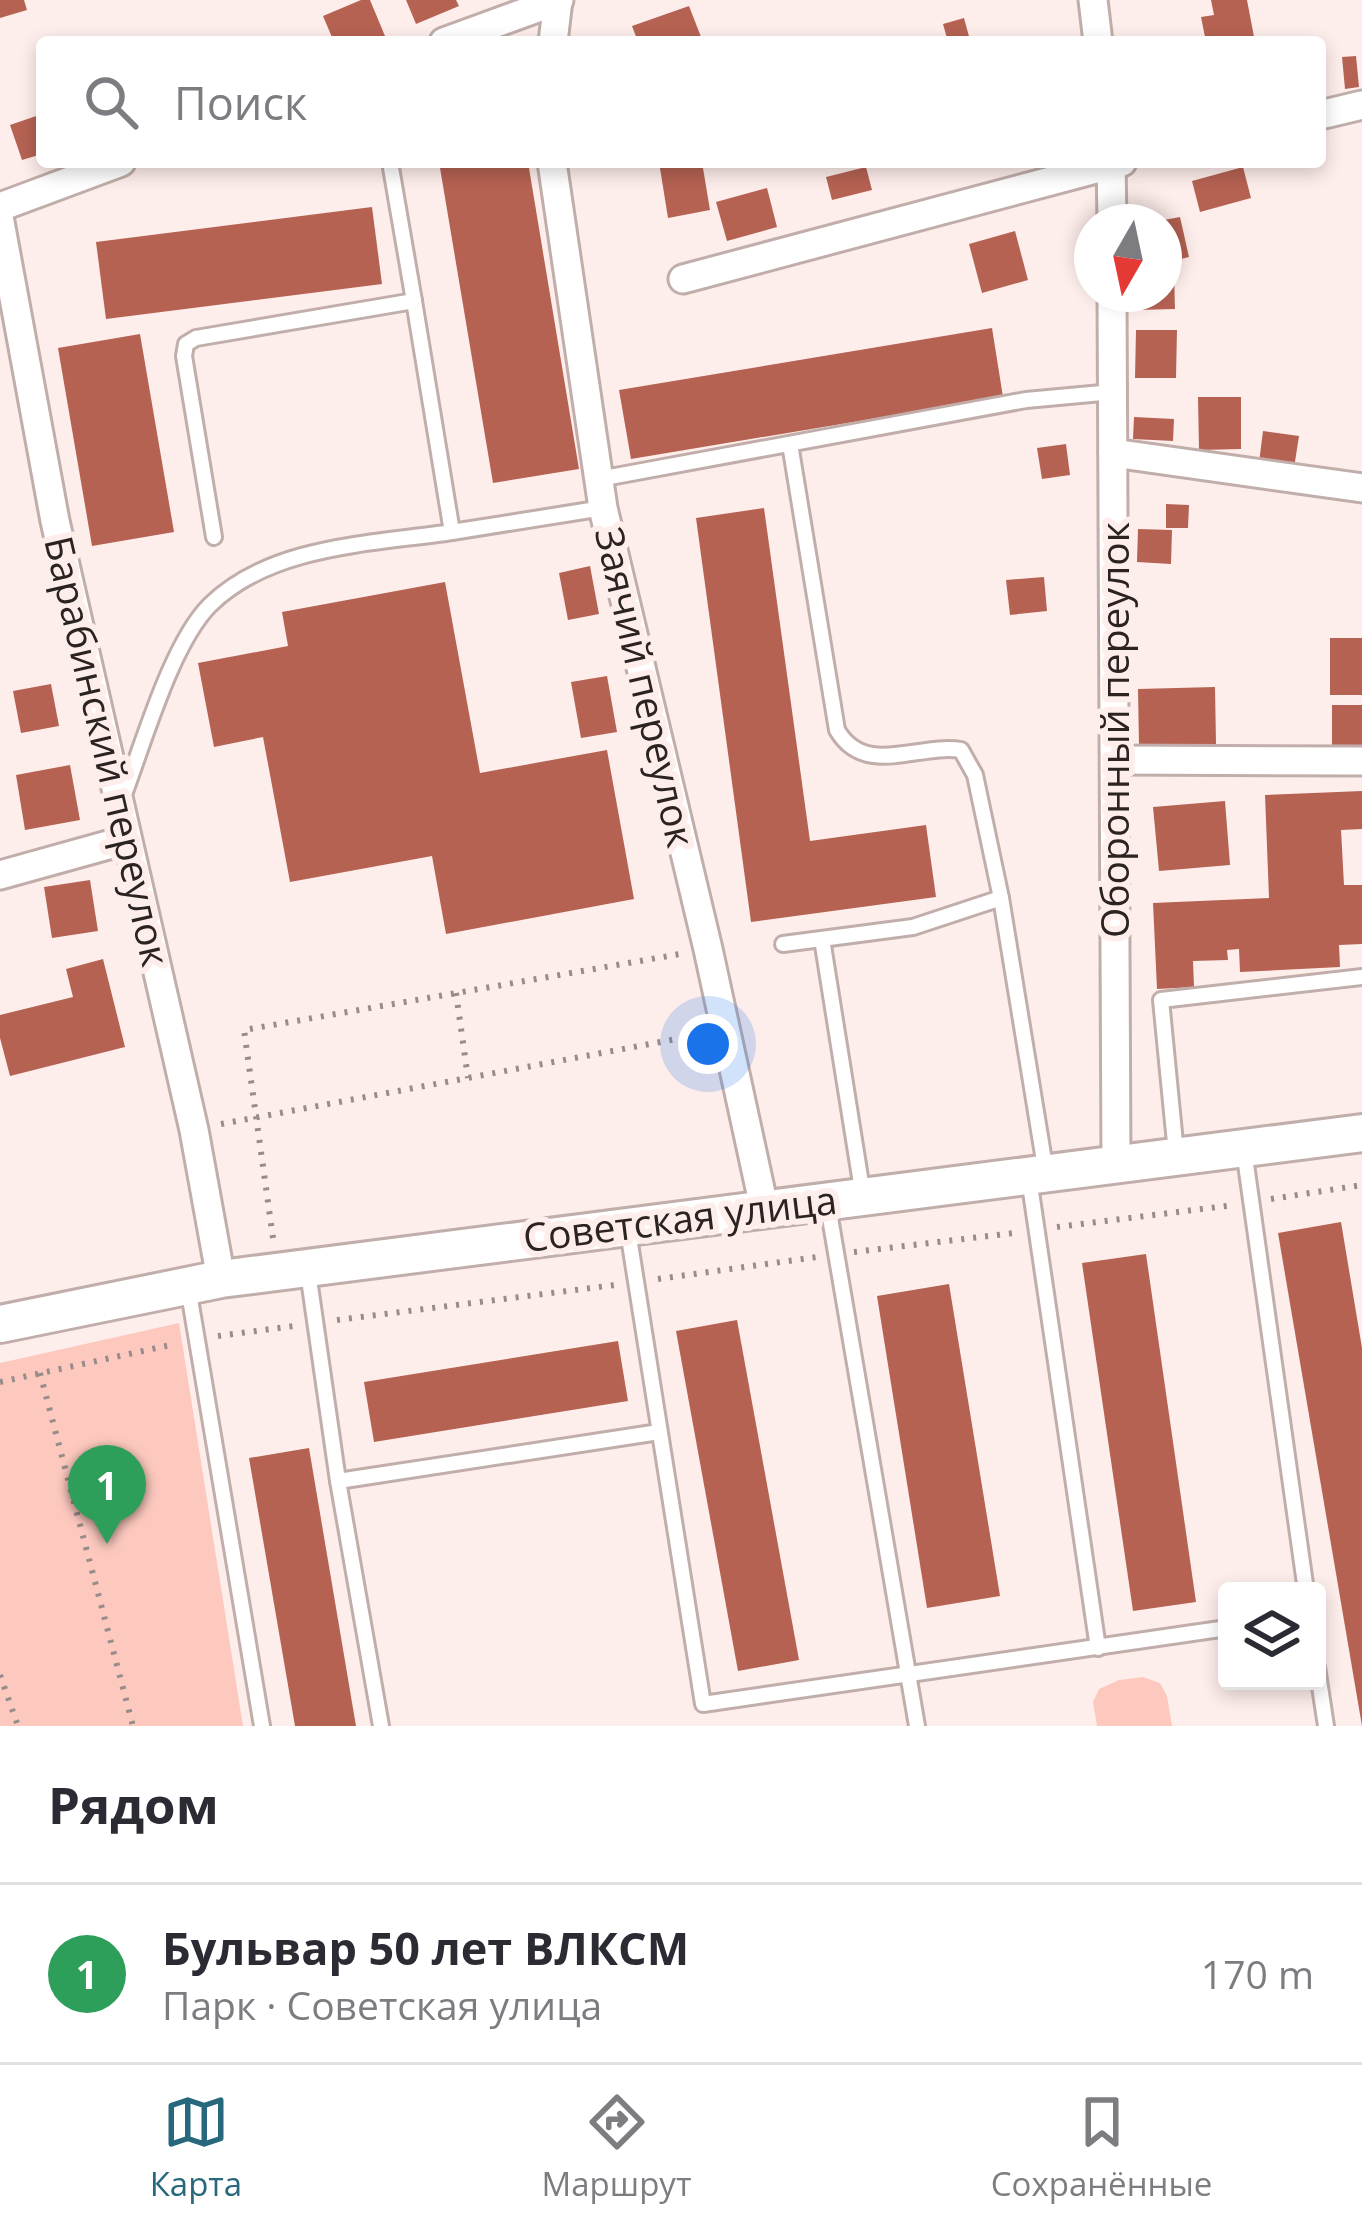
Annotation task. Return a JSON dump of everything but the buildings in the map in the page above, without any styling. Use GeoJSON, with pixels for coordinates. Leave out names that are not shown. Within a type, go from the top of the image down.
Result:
{"type":"FeatureCollection","features":[{"type":"Feature","properties":{"kind":"street"},"geometry":{"type":"LineString","coordinates":[[460,36],[558,0],[554,36]]}},
{"type":"Feature","properties":{"kind":"street"},"geometry":{"type":"LineString","coordinates":[[1093,0],[1097,36]]}},
{"type":"Feature","properties":{"kind":"street"},"geometry":{"type":"LineString","coordinates":[[1326,114],[1362,105]]}},
{"type":"Feature","properties":{"kind":"street"},"geometry":{"type":"LineString","coordinates":[[0,207],[105,168]]}},
{"type":"Feature","properties":{"kind":"street","name":"Заячий переулок"},"geometry":{"type":"LineString","coordinates":[[553,168],[603,508],[764,1207]]}},
{"type":"Feature","properties":{"kind":"street"},"geometry":{"type":"LineString","coordinates":[[683,279],[1096,168]]}},
{"type":"Feature","properties":{"kind":"street"},"geometry":{"type":"LineString","coordinates":[[1113,204],[1115,168]]}},
{"type":"Feature","properties":{"kind":"street","name":"Барабинский переулок"},"geometry":{"type":"LineString","coordinates":[[0,222],[55,521],[194,1130],[204,1282]]}},
{"type":"Feature","properties":{"kind":"street","name":"Оборонный переулок"},"geometry":{"type":"LineString","coordinates":[[1112,312],[1116,1166]]}},
{"type":"Feature","properties":{"kind":"street"},"geometry":{"type":"LineString","coordinates":[[1114,453],[1362,488]]}},
{"type":"Feature","properties":{"kind":"street"},"geometry":{"type":"LineString","coordinates":[[1115,760],[1362,761]]}},
{"type":"Feature","properties":{"kind":"street"},"geometry":{"type":"LineString","coordinates":[[0,875],[126,840]]}},
{"type":"Feature","properties":{"kind":"street","name":"Советская улица"},"geometry":{"type":"LineString","coordinates":[[0,1324],[204,1282],[308,1267],[1362,1133]]}},
{"type":"Feature","properties":{"kind":"lane"},"geometry":{"type":"LineString","coordinates":[[391,168],[452,532]]}},
{"type":"Feature","properties":{"kind":"lane"},"geometry":{"type":"LineString","coordinates":[[214,537],[184,356],[186,344],[196,338],[414,302]]}},
{"type":"Feature","properties":{"kind":"lane"},"geometry":{"type":"LineString","coordinates":[[599,479],[1026,400],[1113,392]]}},
{"type":"Feature","properties":{"kind":"lane"},"geometry":{"type":"LineString","coordinates":[[790,444],[837,730],[845,743],[871,756],[961,750],[976,775],[1001,898],[1098,1648]]}},
{"type":"Feature","properties":{"kind":"lane"},"geometry":{"type":"LineString","coordinates":[[120,803],[178,656],[208,607],[242,580],[312,554],[603,508]]}},
{"type":"Feature","properties":{"kind":"lane"},"geometry":{"type":"LineString","coordinates":[[783,944],[913,926],[1001,898]]}},
{"type":"Feature","properties":{"kind":"lane"},"geometry":{"type":"LineString","coordinates":[[823,939],[845,1198],[906,1675],[917,1726]]}},
{"type":"Feature","properties":{"kind":"lane"},"geometry":{"type":"LineString","coordinates":[[1176,1158],[1161,1000],[1362,977]]}},
{"type":"Feature","properties":{"kind":"lane"},"geometry":{"type":"LineString","coordinates":[[1244,1149],[1305,1582]]}},
{"type":"Feature","properties":{"kind":"lane"},"geometry":{"type":"LineString","coordinates":[[628,1226],[703,1704],[1218,1629]]}},
{"type":"Feature","properties":{"kind":"lane"},"geometry":{"type":"LineString","coordinates":[[308,1267],[338,1481],[381,1726]]}},
{"type":"Feature","properties":{"kind":"lane"},"geometry":{"type":"LineString","coordinates":[[204,1282],[197,1339],[262,1726]]}},
{"type":"Feature","properties":{"kind":"lane"},"geometry":{"type":"LineString","coordinates":[[338,1481],[659,1432]]}},
{"type":"Feature","properties":{"kind":"lane"},"geometry":{"type":"LineString","coordinates":[[1321,1690],[1326,1726]]}},
{"type":"Feature","properties":{"kind":"path"},"geometry":{"type":"LineString","coordinates":[[273,1239],[244,1030],[707,949]]}},
{"type":"Feature","properties":{"kind":"path"},"geometry":{"type":"LineString","coordinates":[[456,993],[467,1078]]}},
{"type":"Feature","properties":{"kind":"path"},"geometry":{"type":"LineString","coordinates":[[194,1130],[725,1030]]}},
{"type":"Feature","properties":{"kind":"path"},"geometry":{"type":"LineString","coordinates":[[0,1382],[197,1339],[285,1327]]}},
{"type":"Feature","properties":{"kind":"path"},"geometry":{"type":"LineString","coordinates":[[40,1373],[133,1726]]}},
{"type":"Feature","properties":{"kind":"path"},"geometry":{"type":"LineString","coordinates":[[0,1675],[18,1726]]}},
{"type":"Feature","properties":{"kind":"shaded area"},"geometry":{"type":"Polygon","coordinates":[[[179,1323],[243,1726],[0,1726],[0,1363],[179,1323]]]}},
{"type":"Feature","properties":{"kind":"shaded area"},"geometry":{"type":"Polygon","coordinates":[[[1143,1677],[1160,1683],[1172,1726],[1097,1726],[1093,1702],[1099,1689],[1143,1677]]]}},
{"type":"Feature","properties":{"kind":"place","name":"Бульвар 50 лет ВЛКСМ"},"geometry":{"type":"Point","coordinates":[107,1544]}}]}
